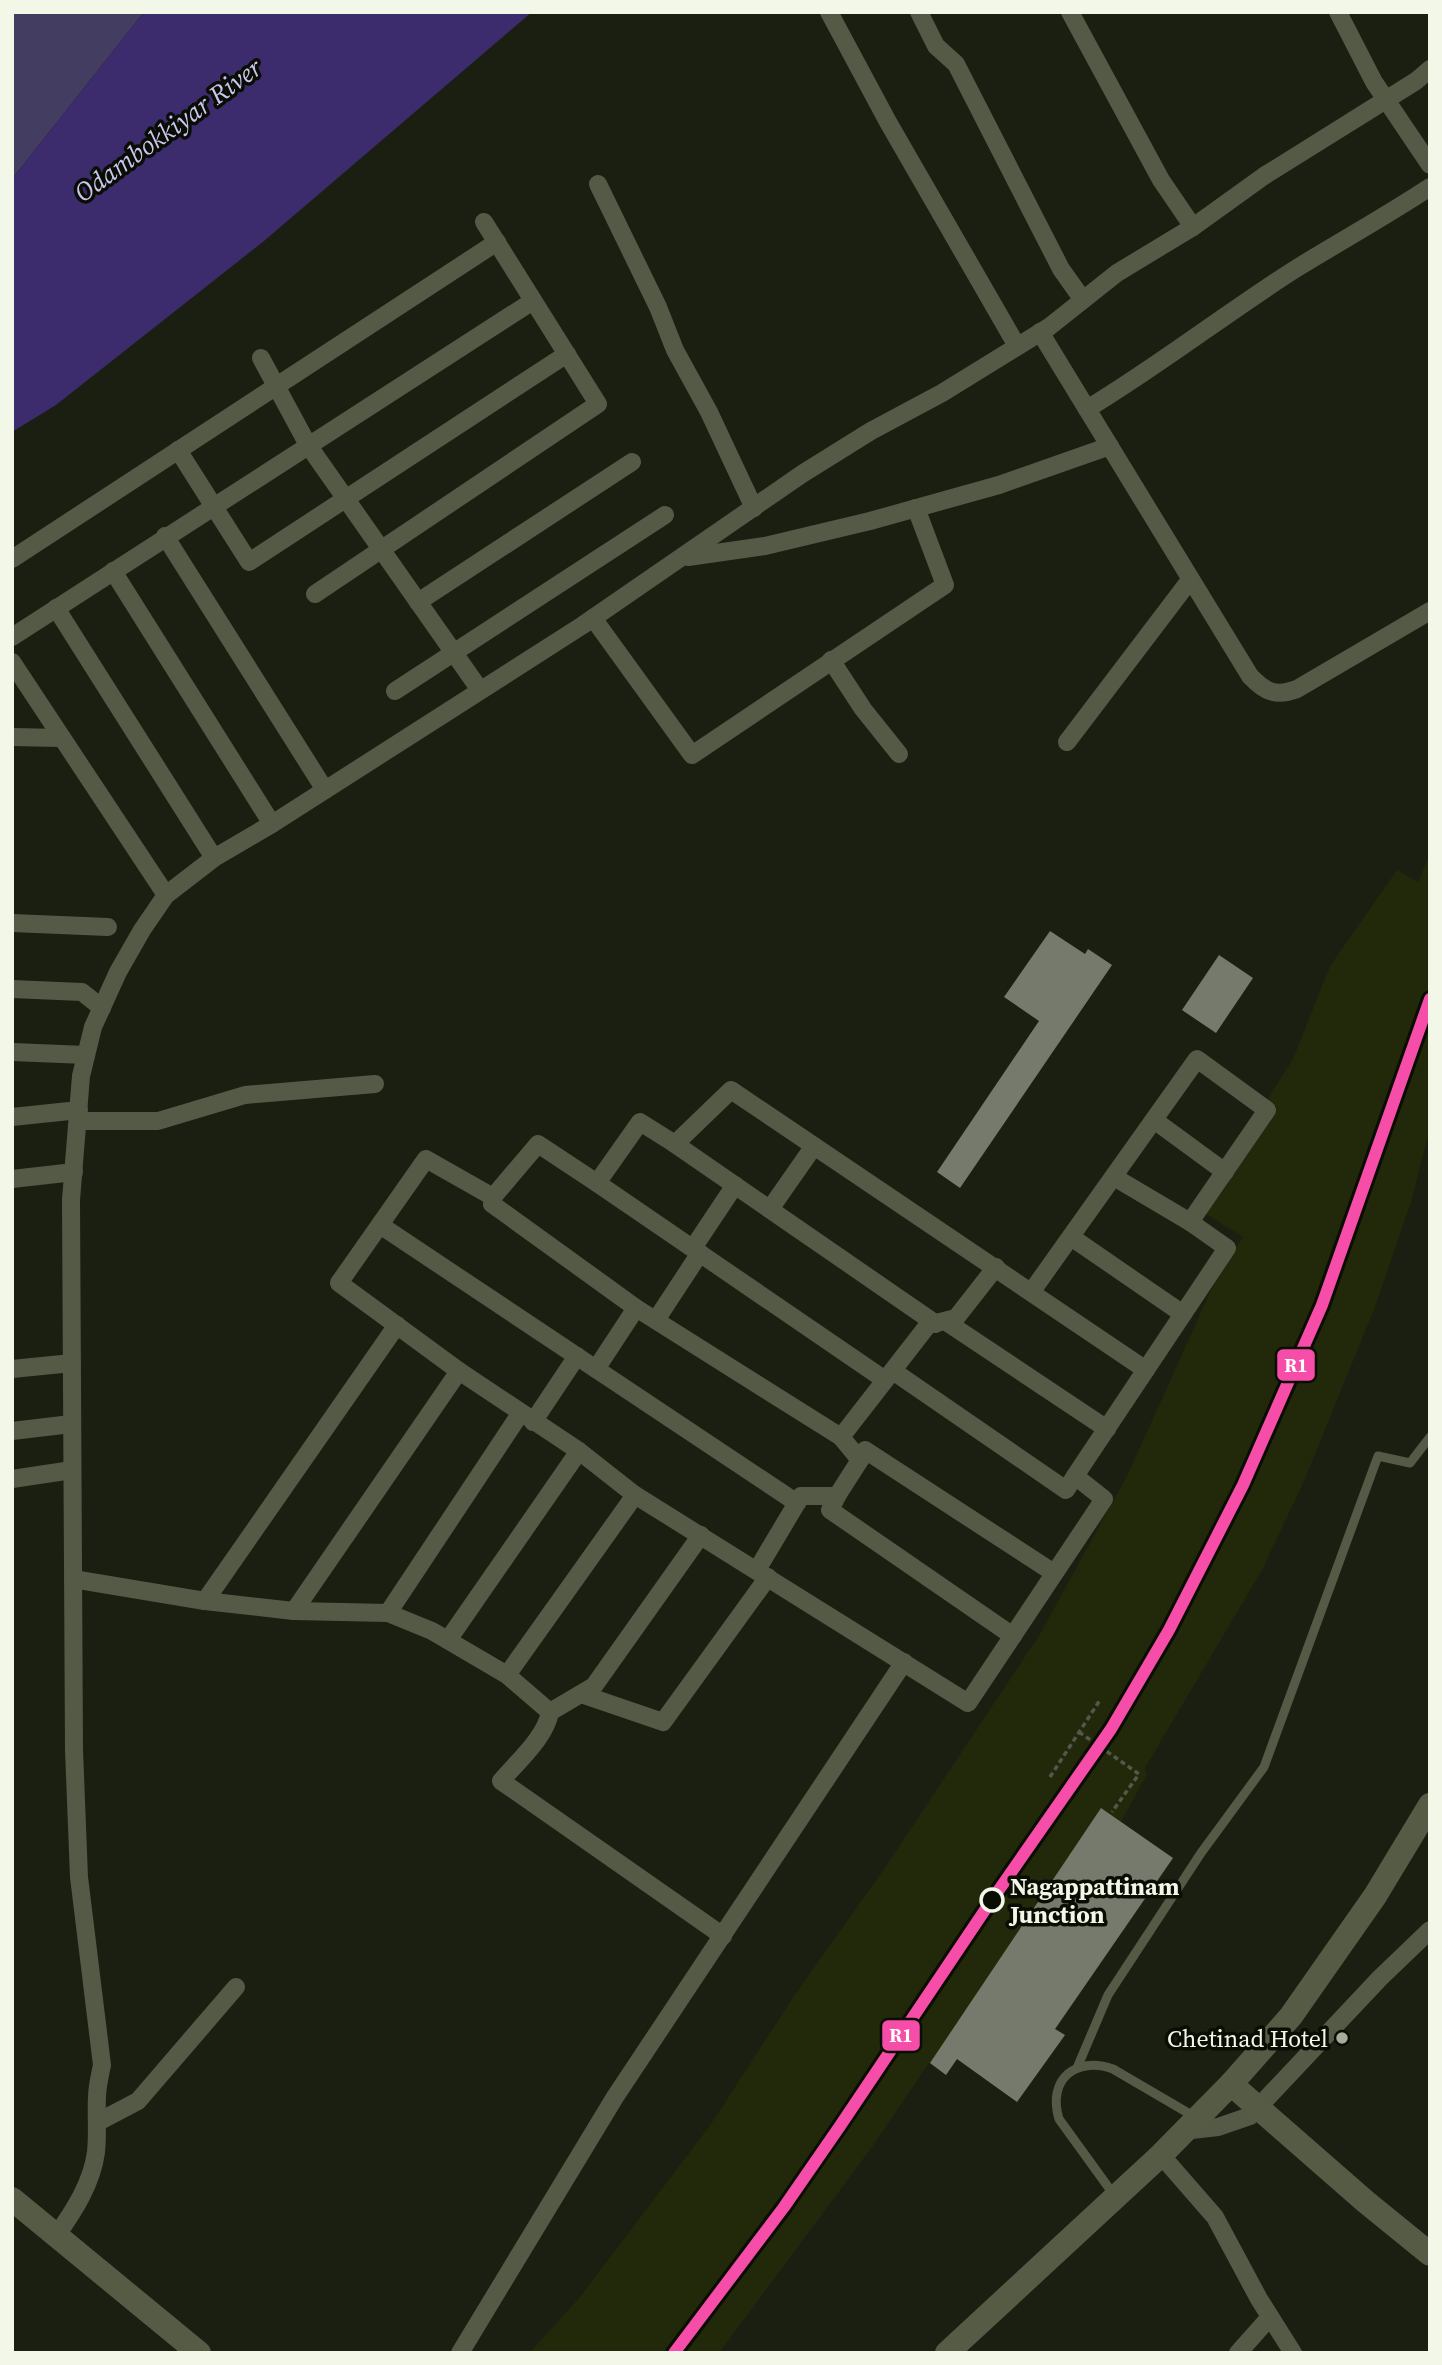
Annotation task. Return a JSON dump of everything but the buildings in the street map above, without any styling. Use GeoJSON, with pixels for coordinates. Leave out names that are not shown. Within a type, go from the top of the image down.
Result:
{"type":"FeatureCollection","features":[{"type":"Feature","properties":{"kind":"main road"},"geometry":{"type":"LineString","coordinates":[[947,2353],[1161,2155],[1231,2084],[1291,2017],[1375,1896],[1430,1805]]}},
{"type":"Feature","properties":{"kind":"main road"},"geometry":{"type":"LineString","coordinates":[[1231,2084],[1430,2254]]}},
{"type":"Feature","properties":{"kind":"main road"},"geometry":{"type":"LineString","coordinates":[[12,2200],[199,2353]]}},
{"type":"Feature","properties":{"kind":"street"},"geometry":{"type":"LineString","coordinates":[[829,12],[882,111],[1017,346]]}},
{"type":"Feature","properties":{"kind":"street"},"geometry":{"type":"LineString","coordinates":[[919,12],[936,46],[956,64],[1062,269],[1083,300]]}},
{"type":"Feature","properties":{"kind":"street"},"geometry":{"type":"LineString","coordinates":[[1069,12],[1149,158],[1193,227]]}},
{"type":"Feature","properties":{"kind":"street"},"geometry":{"type":"LineString","coordinates":[[1338,12],[1385,100],[1430,165]]}},
{"type":"Feature","properties":{"kind":"street"},"geometry":{"type":"LineString","coordinates":[[56,2236],[74,2211],[86,2185],[95,2155],[98,2122],[96,2096],[102,2065],[79,1877],[74,1750],[71,1200],[81,1076],[93,1027],[118,972],[142,930],[166,895],[214,858],[272,824],[593,618],[802,474],[871,431],[942,393],[1040,332],[1117,273],[1193,227],[1264,176],[1430,69]]}},
{"type":"Feature","properties":{"kind":"street"},"geometry":{"type":"LineString","coordinates":[[598,184],[658,307],[675,350],[709,412],[754,508]]}},
{"type":"Feature","properties":{"kind":"street"},"geometry":{"type":"LineString","coordinates":[[1087,409],[1171,356],[1298,268],[1430,187]]}},
{"type":"Feature","properties":{"kind":"street"},"geometry":{"type":"LineString","coordinates":[[315,594],[598,404],[484,222]]}},
{"type":"Feature","properties":{"kind":"street"},"geometry":{"type":"LineString","coordinates":[[12,559],[497,242]]}},
{"type":"Feature","properties":{"kind":"street"},"geometry":{"type":"LineString","coordinates":[[12,637],[533,300]]}},
{"type":"Feature","properties":{"kind":"street"},"geometry":{"type":"LineString","coordinates":[[1040,332],[1190,580],[1259,686],[1273,694],[1297,689],[1430,611]]}},
{"type":"Feature","properties":{"kind":"street"},"geometry":{"type":"LineString","coordinates":[[178,450],[249,562],[567,354]]}},
{"type":"Feature","properties":{"kind":"street"},"geometry":{"type":"LineString","coordinates":[[261,358],[308,445],[480,690]]}},
{"type":"Feature","properties":{"kind":"street"},"geometry":{"type":"LineString","coordinates":[[681,558],[765,546],[915,508],[999,485],[1110,446]]}},
{"type":"Feature","properties":{"kind":"street"},"geometry":{"type":"LineString","coordinates":[[418,601],[632,462]]}},
{"type":"Feature","properties":{"kind":"street"},"geometry":{"type":"LineString","coordinates":[[593,618],[692,755],[946,585],[915,508]]}},
{"type":"Feature","properties":{"kind":"street"},"geometry":{"type":"LineString","coordinates":[[395,691],[665,515]]}},
{"type":"Feature","properties":{"kind":"street"},"geometry":{"type":"LineString","coordinates":[[165,537],[325,790]]}},
{"type":"Feature","properties":{"kind":"street"},"geometry":{"type":"LineString","coordinates":[[113,571],[272,824]]}},
{"type":"Feature","properties":{"kind":"street"},"geometry":{"type":"LineString","coordinates":[[1067,742],[1190,580]]}},
{"type":"Feature","properties":{"kind":"street"},"geometry":{"type":"LineString","coordinates":[[56,608],[214,858]]}},
{"type":"Feature","properties":{"kind":"street"},"geometry":{"type":"LineString","coordinates":[[831,660],[863,709],[899,754]]}},
{"type":"Feature","properties":{"kind":"street"},"geometry":{"type":"LineString","coordinates":[[12,662],[166,895]]}},
{"type":"Feature","properties":{"kind":"street"},"geometry":{"type":"LineString","coordinates":[[12,737],[61,738]]}},
{"type":"Feature","properties":{"kind":"street"},"geometry":{"type":"LineString","coordinates":[[12,923],[108,927]]}},
{"type":"Feature","properties":{"kind":"street"},"geometry":{"type":"LineString","coordinates":[[12,989],[82,992],[102,1008]]}},
{"type":"Feature","properties":{"kind":"street"},"geometry":{"type":"LineString","coordinates":[[12,1052],[86,1055]]}},
{"type":"Feature","properties":{"kind":"street"},"geometry":{"type":"LineString","coordinates":[[1032,1292],[1197,1059],[1267,1110],[1190,1222]]}},
{"type":"Feature","properties":{"kind":"street"},"geometry":{"type":"LineString","coordinates":[[12,1117],[78,1116],[158,1121],[245,1095],[374,1084]]}},
{"type":"Feature","properties":{"kind":"street"},"geometry":{"type":"LineString","coordinates":[[676,1144],[731,1090],[1146,1370]]}},
{"type":"Feature","properties":{"kind":"street"},"geometry":{"type":"LineString","coordinates":[[1154,1120],[1224,1172]]}},
{"type":"Feature","properties":{"kind":"street"},"geometry":{"type":"LineString","coordinates":[[597,1183],[640,1122],[940,1322],[1107,1429]]}},
{"type":"Feature","properties":{"kind":"street"},"geometry":{"type":"LineString","coordinates":[[860,1460],[841,1437],[636,1308],[492,1204],[493,1197],[538,1144],[696,1251],[1066,1490],[1227,1248],[1190,1222],[1114,1177]]}},
{"type":"Feature","properties":{"kind":"street"},"geometry":{"type":"LineString","coordinates":[[770,1209],[814,1146]]}},
{"type":"Feature","properties":{"kind":"street"},"geometry":{"type":"LineString","coordinates":[[493,1197],[426,1160],[339,1283],[459,1371],[579,1451],[635,1495],[968,1703],[1104,1499],[1075,1476]]}},
{"type":"Feature","properties":{"kind":"street"},"geometry":{"type":"LineString","coordinates":[[12,1179],[74,1172]]}},
{"type":"Feature","properties":{"kind":"street"},"geometry":{"type":"LineString","coordinates":[[656,1320],[735,1185]]}},
{"type":"Feature","properties":{"kind":"street"},"geometry":{"type":"LineString","coordinates":[[380,1225],[797,1503]]}},
{"type":"Feature","properties":{"kind":"street"},"geometry":{"type":"LineString","coordinates":[[1071,1237],[1183,1314]]}},
{"type":"Feature","properties":{"kind":"street"},"geometry":{"type":"LineString","coordinates":[[841,1437],[928,1325],[956,1318],[996,1267]]}},
{"type":"Feature","properties":{"kind":"street"},"geometry":{"type":"LineString","coordinates":[[596,1369],[636,1308]]}},
{"type":"Feature","properties":{"kind":"street"},"geometry":{"type":"LineString","coordinates":[[205,1601],[397,1325]]}},
{"type":"Feature","properties":{"kind":"street"},"geometry":{"type":"LineString","coordinates":[[387,1613],[527,1418],[577,1356]]}},
{"type":"Feature","properties":{"kind":"street"},"geometry":{"type":"LineString","coordinates":[[12,1369],[72,1363]]}},
{"type":"Feature","properties":{"kind":"street"},"geometry":{"type":"LineString","coordinates":[[294,1611],[459,1371]]}},
{"type":"Feature","properties":{"kind":"street"},"geometry":{"type":"LineString","coordinates":[[12,1431],[71,1424]]}},
{"type":"Feature","properties":{"kind":"street"},"geometry":{"type":"LineString","coordinates":[[1013,1636],[830,1510],[866,1450],[1055,1573]]}},
{"type":"Feature","properties":{"kind":"street"},"geometry":{"type":"LineString","coordinates":[[448,1640],[579,1451]]}},
{"type":"Feature","properties":{"kind":"street"},"geometry":{"type":"LineString","coordinates":[[12,1479],[72,1470]]}},
{"type":"Feature","properties":{"kind":"street"},"geometry":{"type":"LineString","coordinates":[[507,1675],[635,1495]]}},
{"type":"Feature","properties":{"kind":"street"},"geometry":{"type":"LineString","coordinates":[[581,1694],[663,1722],[762,1574],[801,1496],[837,1496]]}},
{"type":"Feature","properties":{"kind":"street"},"geometry":{"type":"LineString","coordinates":[[701,1535],[594,1686],[550,1712],[536,1739],[501,1781],[723,1936]]}},
{"type":"Feature","properties":{"kind":"street"},"geometry":{"type":"LineString","coordinates":[[73,1579],[205,1601],[294,1611],[387,1613],[432,1631],[507,1675],[550,1712]]}},
{"type":"Feature","properties":{"kind":"street"},"geometry":{"type":"LineString","coordinates":[[460,2353],[615,2097],[904,1662]]}},
{"type":"Feature","properties":{"kind":"street"},"geometry":{"type":"LineString","coordinates":[[1190,2125],[1218,2127],[1250,2116],[1380,1978],[1430,1930]]}},
{"type":"Feature","properties":{"kind":"street"},"geometry":{"type":"LineString","coordinates":[[98,2122],[138,2101],[236,1987]]}},
{"type":"Feature","properties":{"kind":"street"},"geometry":{"type":"LineString","coordinates":[[1161,2155],[1215,2217],[1293,2353]]}},
{"type":"Feature","properties":{"kind":"street"},"geometry":{"type":"LineString","coordinates":[[1238,2353],[1270,2317]]}},
{"type":"Feature","properties":{"kind":"lane"},"geometry":{"type":"LineString","coordinates":[[1077,2068],[1108,1995],[1201,1853],[1264,1767],[1378,1456],[1410,1463],[1430,1437]]}},
{"type":"Feature","properties":{"kind":"lane"},"geometry":{"type":"LineString","coordinates":[[1115,2197],[1059,2119],[1055,2107],[1061,2082],[1077,2068],[1099,2064],[1113,2069],[1190,2125]]}},
{"type":"Feature","properties":{"kind":"path"},"geometry":{"type":"LineString","coordinates":[[1050,1777],[1100,1700]]}},
{"type":"Feature","properties":{"kind":"path"},"geometry":{"type":"LineString","coordinates":[[1079,1732],[1139,1774],[1112,1812]]}},
{"type":"Feature","properties":{"kind":"shaded area"},"geometry":{"type":"Polygon","coordinates":[[[12,12],[144,12],[12,179],[12,12]]]}},
{"type":"Feature","properties":{"kind":"shaded area"},"geometry":{"type":"Polygon","coordinates":[[[1430,854],[1430,1127],[1412,1199],[1375,1307],[1304,1481],[1262,1570],[1145,1768],[1147,1774],[1121,1822],[1173,1858],[1056,2029],[1065,2035],[1017,2102],[957,2059],[946,2075],[929,2063],[872,2147],[719,2353],[529,2353],[580,2297],[711,2124],[794,1996],[884,1869],[1040,1634],[1128,1474],[1212,1288],[1243,1237],[1198,1209],[1293,1059],[1330,966],[1397,870],[1418,882],[1430,854]]]}},
{"type":"Feature","properties":{"kind":"water","name":"Odambokkiyar River"},"geometry":{"type":"Polygon","coordinates":[[[144,12],[532,12],[264,241],[56,405],[12,432],[12,179],[144,12]]]}},
{"type":"Feature","properties":{"kind":"transit line","name":"R1"},"geometry":{"type":"LineString","coordinates":[[674,2353],[784,2207],[840,2126],[1111,1729],[1169,1630],[1243,1485],[1322,1305],[1430,999]]}},
{"type":"Feature","properties":{"kind":"place","name":"Nagappattinam Junction"},"geometry":{"type":"Point","coordinates":[992,1900]}},
{"type":"Feature","properties":{"kind":"place","name":"Chetinad Hotel"},"geometry":{"type":"Point","coordinates":[1342,2038]}}]}
